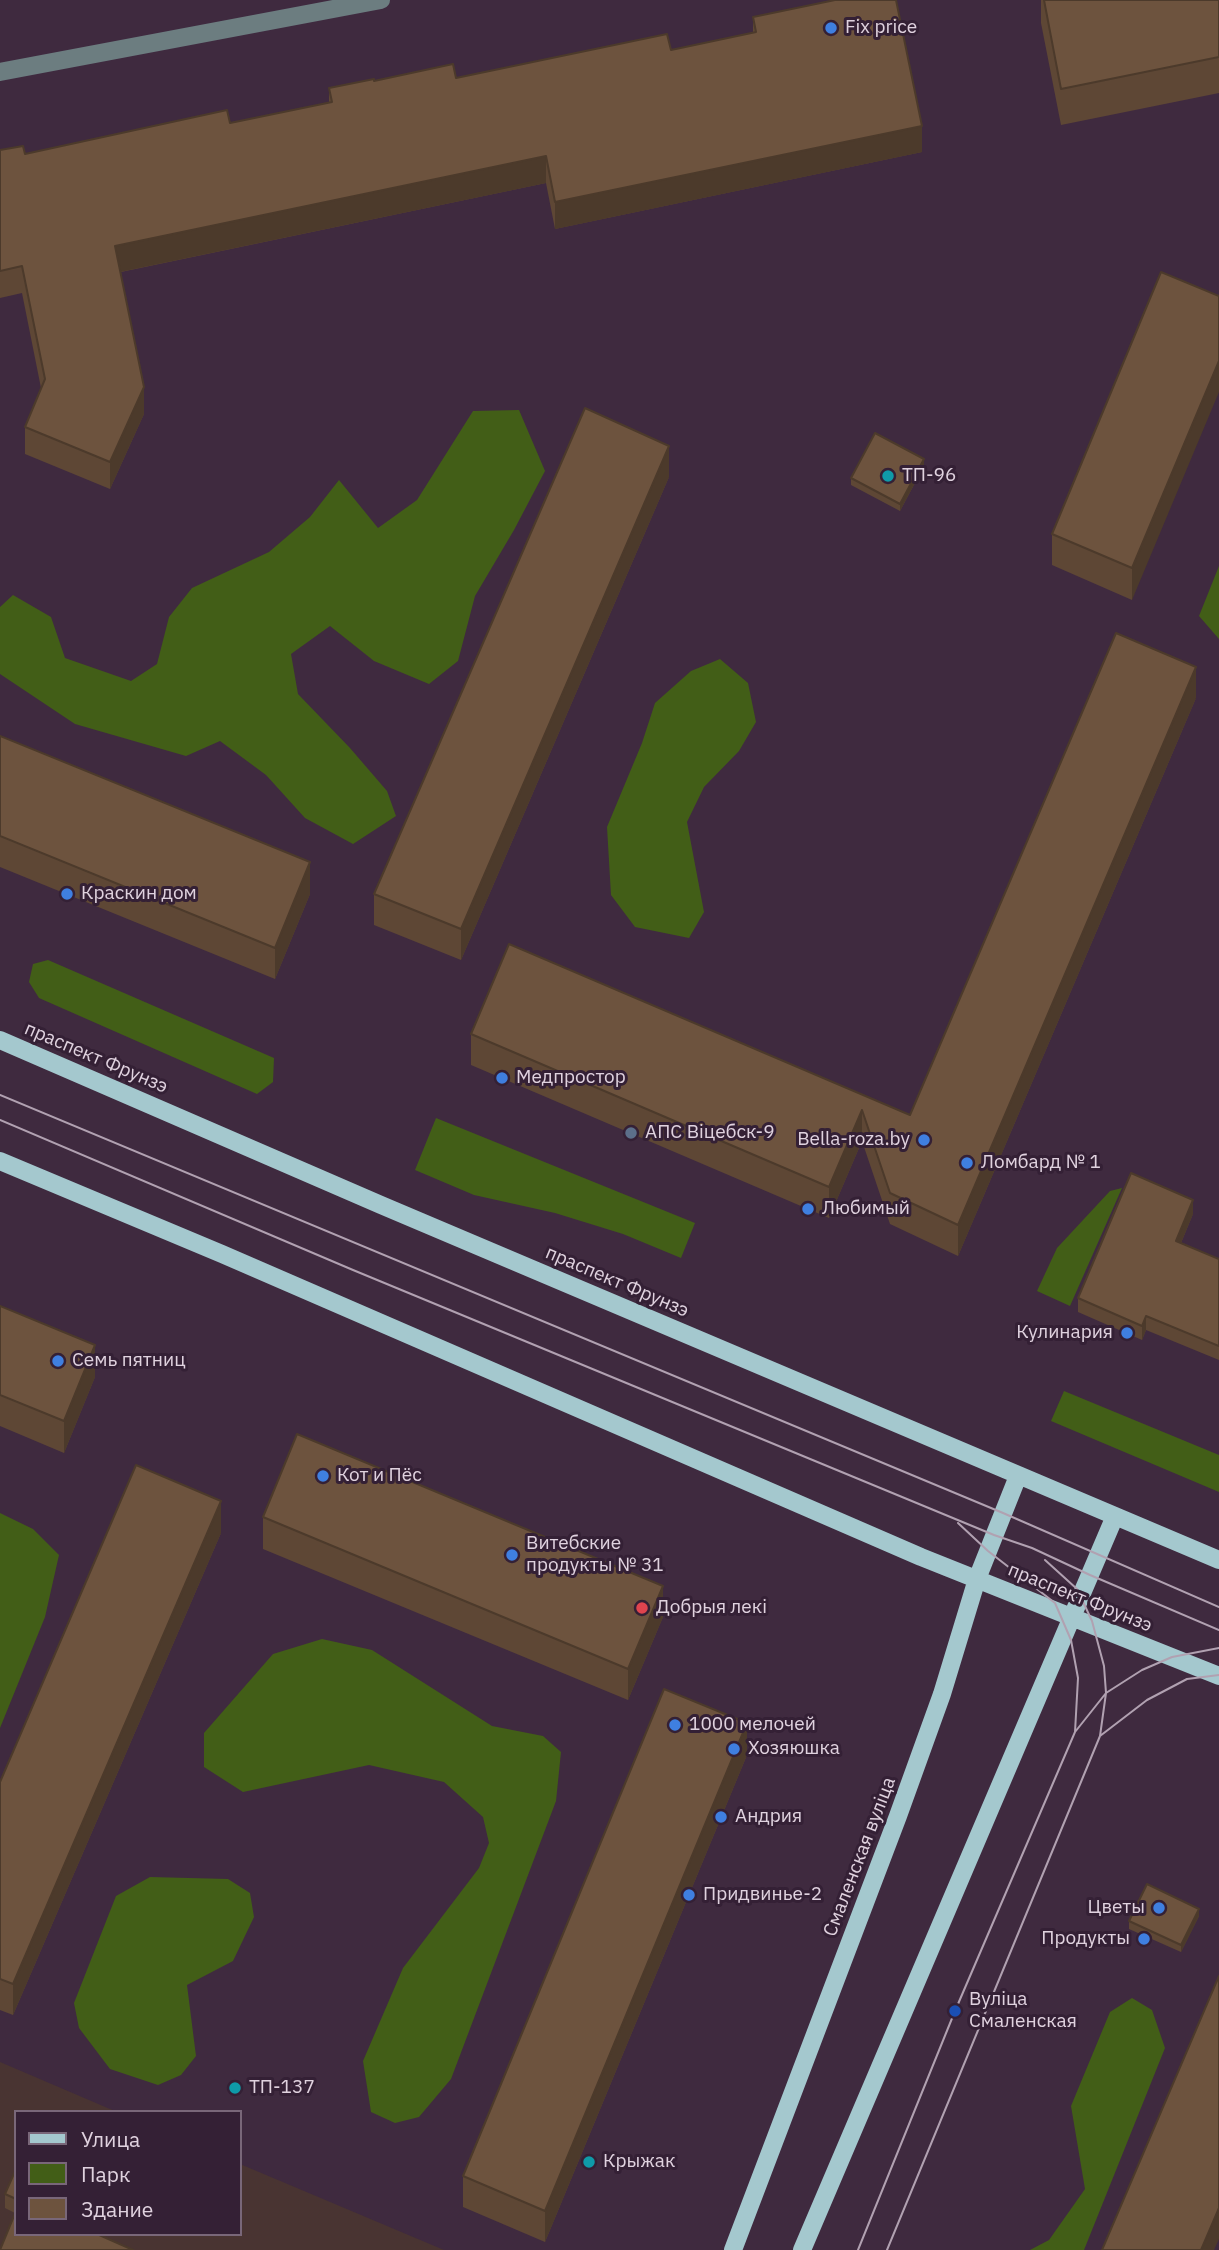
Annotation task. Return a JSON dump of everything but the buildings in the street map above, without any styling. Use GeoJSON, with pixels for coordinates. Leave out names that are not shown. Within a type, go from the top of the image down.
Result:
{"type":"FeatureCollection","features":[{"type":"Feature","properties":{"kind":"main road","name":"праспект Фрунзэ"},"geometry":{"type":"LineString","coordinates":[[0,1040],[1219,1560]]}},
{"type":"Feature","properties":{"kind":"main road","name":"праспект Фрунзэ"},"geometry":{"type":"LineString","coordinates":[[0,1161],[977,1579],[1219,1676]]}},
{"type":"Feature","properties":{"kind":"main road","name":"Смаленская вуліца"},"geometry":{"type":"LineString","coordinates":[[733,2250],[902,1804],[942,1694],[977,1579],[1018,1476]]}},
{"type":"Feature","properties":{"kind":"main road"},"geometry":{"type":"LineString","coordinates":[[803,2250],[1115,1516]]}},
{"type":"Feature","properties":{"kind":"street"},"geometry":{"type":"LineString","coordinates":[[0,72],[381,0]]}},
{"type":"Feature","properties":{"kind":"shaded area"},"geometry":{"type":"Polygon","coordinates":[[[0,2062],[112,2110],[14,2110],[14,2236],[242,2236],[242,2165],[444,2250],[0,2250],[0,2062]]]}},
{"type":"Feature","properties":{"kind":"green space"},"geometry":{"type":"Polygon","coordinates":[[[519,410],[545,471],[475,596],[458,661],[429,684],[374,661],[330,626],[291,654],[298,694],[387,791],[396,816],[353,844],[305,818],[266,775],[220,741],[186,756],[75,724],[0,674],[0,607],[13,595],[51,617],[65,658],[131,681],[157,664],[169,617],[192,588],[269,552],[310,517],[339,480],[378,528],[417,500],[473,411],[519,410]]]}},
{"type":"Feature","properties":{"kind":"green space"},"geometry":{"type":"Polygon","coordinates":[[[1219,566],[1219,639],[1199,616],[1219,566]]]}},
{"type":"Feature","properties":{"kind":"green space"},"geometry":{"type":"Polygon","coordinates":[[[720,659],[748,683],[756,722],[739,751],[704,787],[687,822],[704,912],[689,938],[635,927],[611,895],[607,827],[642,743],[655,703],[691,671],[720,659]]]}},
{"type":"Feature","properties":{"kind":"green space"},"geometry":{"type":"Polygon","coordinates":[[[48,960],[274,1058],[273,1082],[257,1094],[39,998],[29,982],[33,964],[48,960]]]}},
{"type":"Feature","properties":{"kind":"green space"},"geometry":{"type":"Polygon","coordinates":[[[436,1118],[695,1223],[681,1258],[623,1234],[555,1213],[474,1195],[415,1170],[436,1118]]]}},
{"type":"Feature","properties":{"kind":"green space"},"geometry":{"type":"Polygon","coordinates":[[[1122,1188],[1070,1306],[1037,1291],[1057,1248],[1110,1191],[1122,1188]]]}},
{"type":"Feature","properties":{"kind":"green space"},"geometry":{"type":"Polygon","coordinates":[[[1064,1391],[1219,1455],[1219,1492],[1051,1421],[1064,1391]]]}},
{"type":"Feature","properties":{"kind":"green space"},"geometry":{"type":"Polygon","coordinates":[[[0,1513],[33,1529],[59,1555],[45,1617],[0,1728],[0,1513]]]}},
{"type":"Feature","properties":{"kind":"green space"},"geometry":{"type":"Polygon","coordinates":[[[322,1639],[372,1650],[492,1726],[543,1736],[561,1752],[556,1801],[451,2079],[419,2117],[395,2123],[371,2112],[363,2061],[403,1968],[479,1868],[489,1843],[483,1817],[444,1782],[369,1765],[243,1792],[204,1767],[204,1733],[273,1654],[322,1639]]]}},
{"type":"Feature","properties":{"kind":"green space"},"geometry":{"type":"Polygon","coordinates":[[[150,1877],[228,1879],[250,1893],[254,1917],[233,1961],[187,1985],[196,2056],[181,2075],[158,2085],[110,2069],[79,2028],[74,2003],[116,1896],[150,1877]]]}},
{"type":"Feature","properties":{"kind":"green space"},"geometry":{"type":"Polygon","coordinates":[[[1132,1998],[1152,2010],[1165,2048],[1084,2250],[1030,2250],[1049,2240],[1085,2189],[1071,2106],[1110,2012],[1132,1998]]]}},
{"type":"Feature","properties":{"kind":"tram line"},"geometry":{"type":"LineString","coordinates":[[0,1095],[1003,1513],[1219,1607]]}},
{"type":"Feature","properties":{"kind":"tram line"},"geometry":{"type":"LineString","coordinates":[[0,1120],[353,1270],[994,1535],[1032,1548],[1219,1630]]}},
{"type":"Feature","properties":{"kind":"tram line"},"geometry":{"type":"LineString","coordinates":[[858,2250],[955,2011],[1075,1732],[1078,1678],[1071,1640],[1055,1603],[988,1551],[958,1523]]}},
{"type":"Feature","properties":{"kind":"tram line"},"geometry":{"type":"LineString","coordinates":[[887,2250],[1100,1736],[1106,1693],[1104,1666],[1092,1621],[1077,1589],[1045,1560]]}},
{"type":"Feature","properties":{"kind":"tram line"},"geometry":{"type":"LineString","coordinates":[[1075,1732],[1106,1693],[1142,1670],[1172,1657],[1219,1648]]}},
{"type":"Feature","properties":{"kind":"tram line"},"geometry":{"type":"LineString","coordinates":[[1100,1736],[1147,1700],[1187,1679],[1219,1675]]}},
{"type":"Feature","properties":{"kind":"place","name":"Fix price"},"geometry":{"type":"Point","coordinates":[831,28]}},
{"type":"Feature","properties":{"kind":"place","name":"ТП-96"},"geometry":{"type":"Point","coordinates":[888,476]}},
{"type":"Feature","properties":{"kind":"place","name":"Краскин дом"},"geometry":{"type":"Point","coordinates":[67,894]}},
{"type":"Feature","properties":{"kind":"place","name":"Медпростор"},"geometry":{"type":"Point","coordinates":[502,1078]}},
{"type":"Feature","properties":{"kind":"place","name":"АПС Віцебск-9"},"geometry":{"type":"Point","coordinates":[631,1133]}},
{"type":"Feature","properties":{"kind":"place","name":"Bella-roza.by"},"geometry":{"type":"Point","coordinates":[924,1140]}},
{"type":"Feature","properties":{"kind":"place","name":"Ломбард № 1"},"geometry":{"type":"Point","coordinates":[967,1163]}},
{"type":"Feature","properties":{"kind":"place","name":"Любимый"},"geometry":{"type":"Point","coordinates":[808,1209]}},
{"type":"Feature","properties":{"kind":"place","name":"Кулинария"},"geometry":{"type":"Point","coordinates":[1127,1333]}},
{"type":"Feature","properties":{"kind":"place","name":"Семь пятниц"},"geometry":{"type":"Point","coordinates":[58,1361]}},
{"type":"Feature","properties":{"kind":"place","name":"Кот и Пёс"},"geometry":{"type":"Point","coordinates":[323,1476]}},
{"type":"Feature","properties":{"kind":"place","name":"Витебские продукты № 31"},"geometry":{"type":"Point","coordinates":[512,1555]}},
{"type":"Feature","properties":{"kind":"place","name":"Добрыя лекі"},"geometry":{"type":"Point","coordinates":[642,1608]}},
{"type":"Feature","properties":{"kind":"place","name":"1000 мелочей"},"geometry":{"type":"Point","coordinates":[675,1725]}},
{"type":"Feature","properties":{"kind":"place","name":"Хозяюшка"},"geometry":{"type":"Point","coordinates":[734,1749]}},
{"type":"Feature","properties":{"kind":"place","name":"Андрия"},"geometry":{"type":"Point","coordinates":[721,1817]}},
{"type":"Feature","properties":{"kind":"place","name":"Придвинье-2"},"geometry":{"type":"Point","coordinates":[689,1895]}},
{"type":"Feature","properties":{"kind":"place","name":"Цветы"},"geometry":{"type":"Point","coordinates":[1159,1908]}},
{"type":"Feature","properties":{"kind":"place","name":"Продукты"},"geometry":{"type":"Point","coordinates":[1144,1939]}},
{"type":"Feature","properties":{"kind":"place","name":"Вуліца Смаленская"},"geometry":{"type":"Point","coordinates":[955,2011]}},
{"type":"Feature","properties":{"kind":"place","name":"ТП-137"},"geometry":{"type":"Point","coordinates":[235,2088]}},
{"type":"Feature","properties":{"kind":"place","name":"Крыжак"},"geometry":{"type":"Point","coordinates":[589,2162]}}]}
